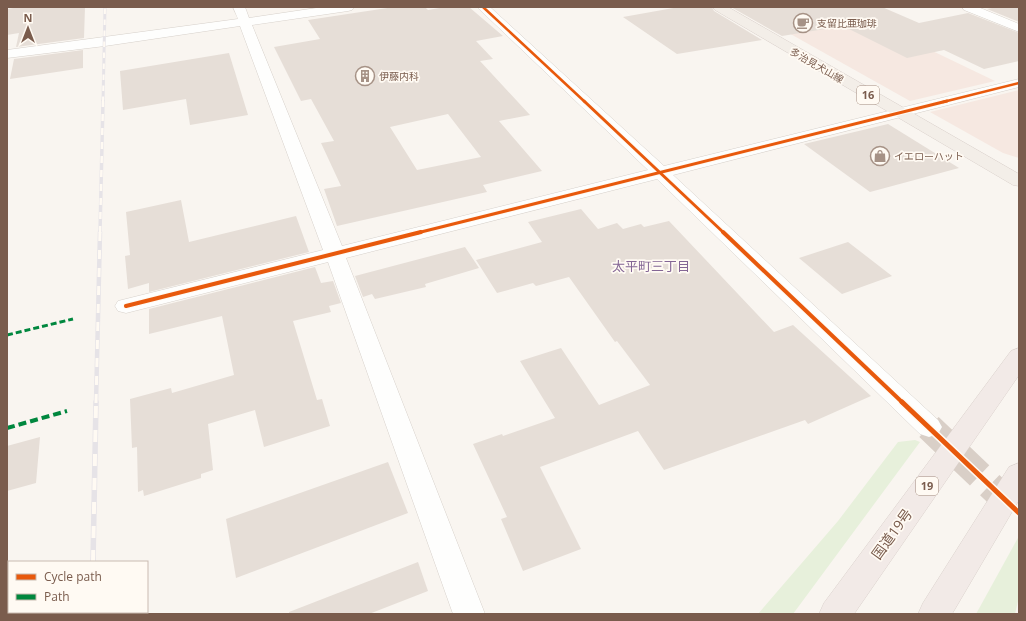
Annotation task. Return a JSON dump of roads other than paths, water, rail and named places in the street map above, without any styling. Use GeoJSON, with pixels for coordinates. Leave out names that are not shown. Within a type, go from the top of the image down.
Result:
{"type":"FeatureCollection","features":[{"type":"Feature","properties":{"kind":"highway","name":"国道19号"},"geometry":{"type":"LineString","coordinates":[[835,614],[1019,357]]}},
{"type":"Feature","properties":{"kind":"highway"},"geometry":{"type":"LineString","coordinates":[[934,614],[1019,475]]}},
{"type":"Feature","properties":{"kind":"main road","name":"多治見犬山線"},"geometry":{"type":"LineString","coordinates":[[719,7],[1019,181]]}},
{"type":"Feature","properties":{"kind":"street"},"geometry":{"type":"LineString","coordinates":[[239,7],[335,254],[469,614]]}},
{"type":"Feature","properties":{"kind":"street"},"geometry":{"type":"LineString","coordinates":[[7,54],[348,7]]}},
{"type":"Feature","properties":{"kind":"street"},"geometry":{"type":"LineString","coordinates":[[483,7],[930,427]]}},
{"type":"Feature","properties":{"kind":"street"},"geometry":{"type":"LineString","coordinates":[[968,7],[1019,28]]}},
{"type":"Feature","properties":{"kind":"street"},"geometry":{"type":"LineString","coordinates":[[126,306],[1019,83]]}},
{"type":"Feature","properties":{"kind":"tunnel"},"geometry":{"type":"LineString","coordinates":[[929,427],[1019,513]]}},
{"type":"Feature","properties":{"kind":"railway"},"geometry":{"type":"LineString","coordinates":[[103,102],[105,7]]}},
{"type":"Feature","properties":{"kind":"railway"},"geometry":{"type":"LineString","coordinates":[[100,233],[103,101]]}},
{"type":"Feature","properties":{"kind":"railway"},"geometry":{"type":"LineString","coordinates":[[96,403],[100,232]]}},
{"type":"Feature","properties":{"kind":"railway"},"geometry":{"type":"LineString","coordinates":[[93,561],[96,402]]}},
{"type":"Feature","properties":{"kind":"place","name":"支留比亜珈琲"},"geometry":{"type":"Point","coordinates":[803,23]}},
{"type":"Feature","properties":{"kind":"place","name":"伊藤内科"},"geometry":{"type":"Point","coordinates":[365,76]}},
{"type":"Feature","properties":{"kind":"place","name":"イエローハット"},"geometry":{"type":"Point","coordinates":[880,156]}},
{"type":"Feature","properties":{"kind":"district","name":"太平町三丁目"},"geometry":{"type":"Point","coordinates":[651,266]}}]}
